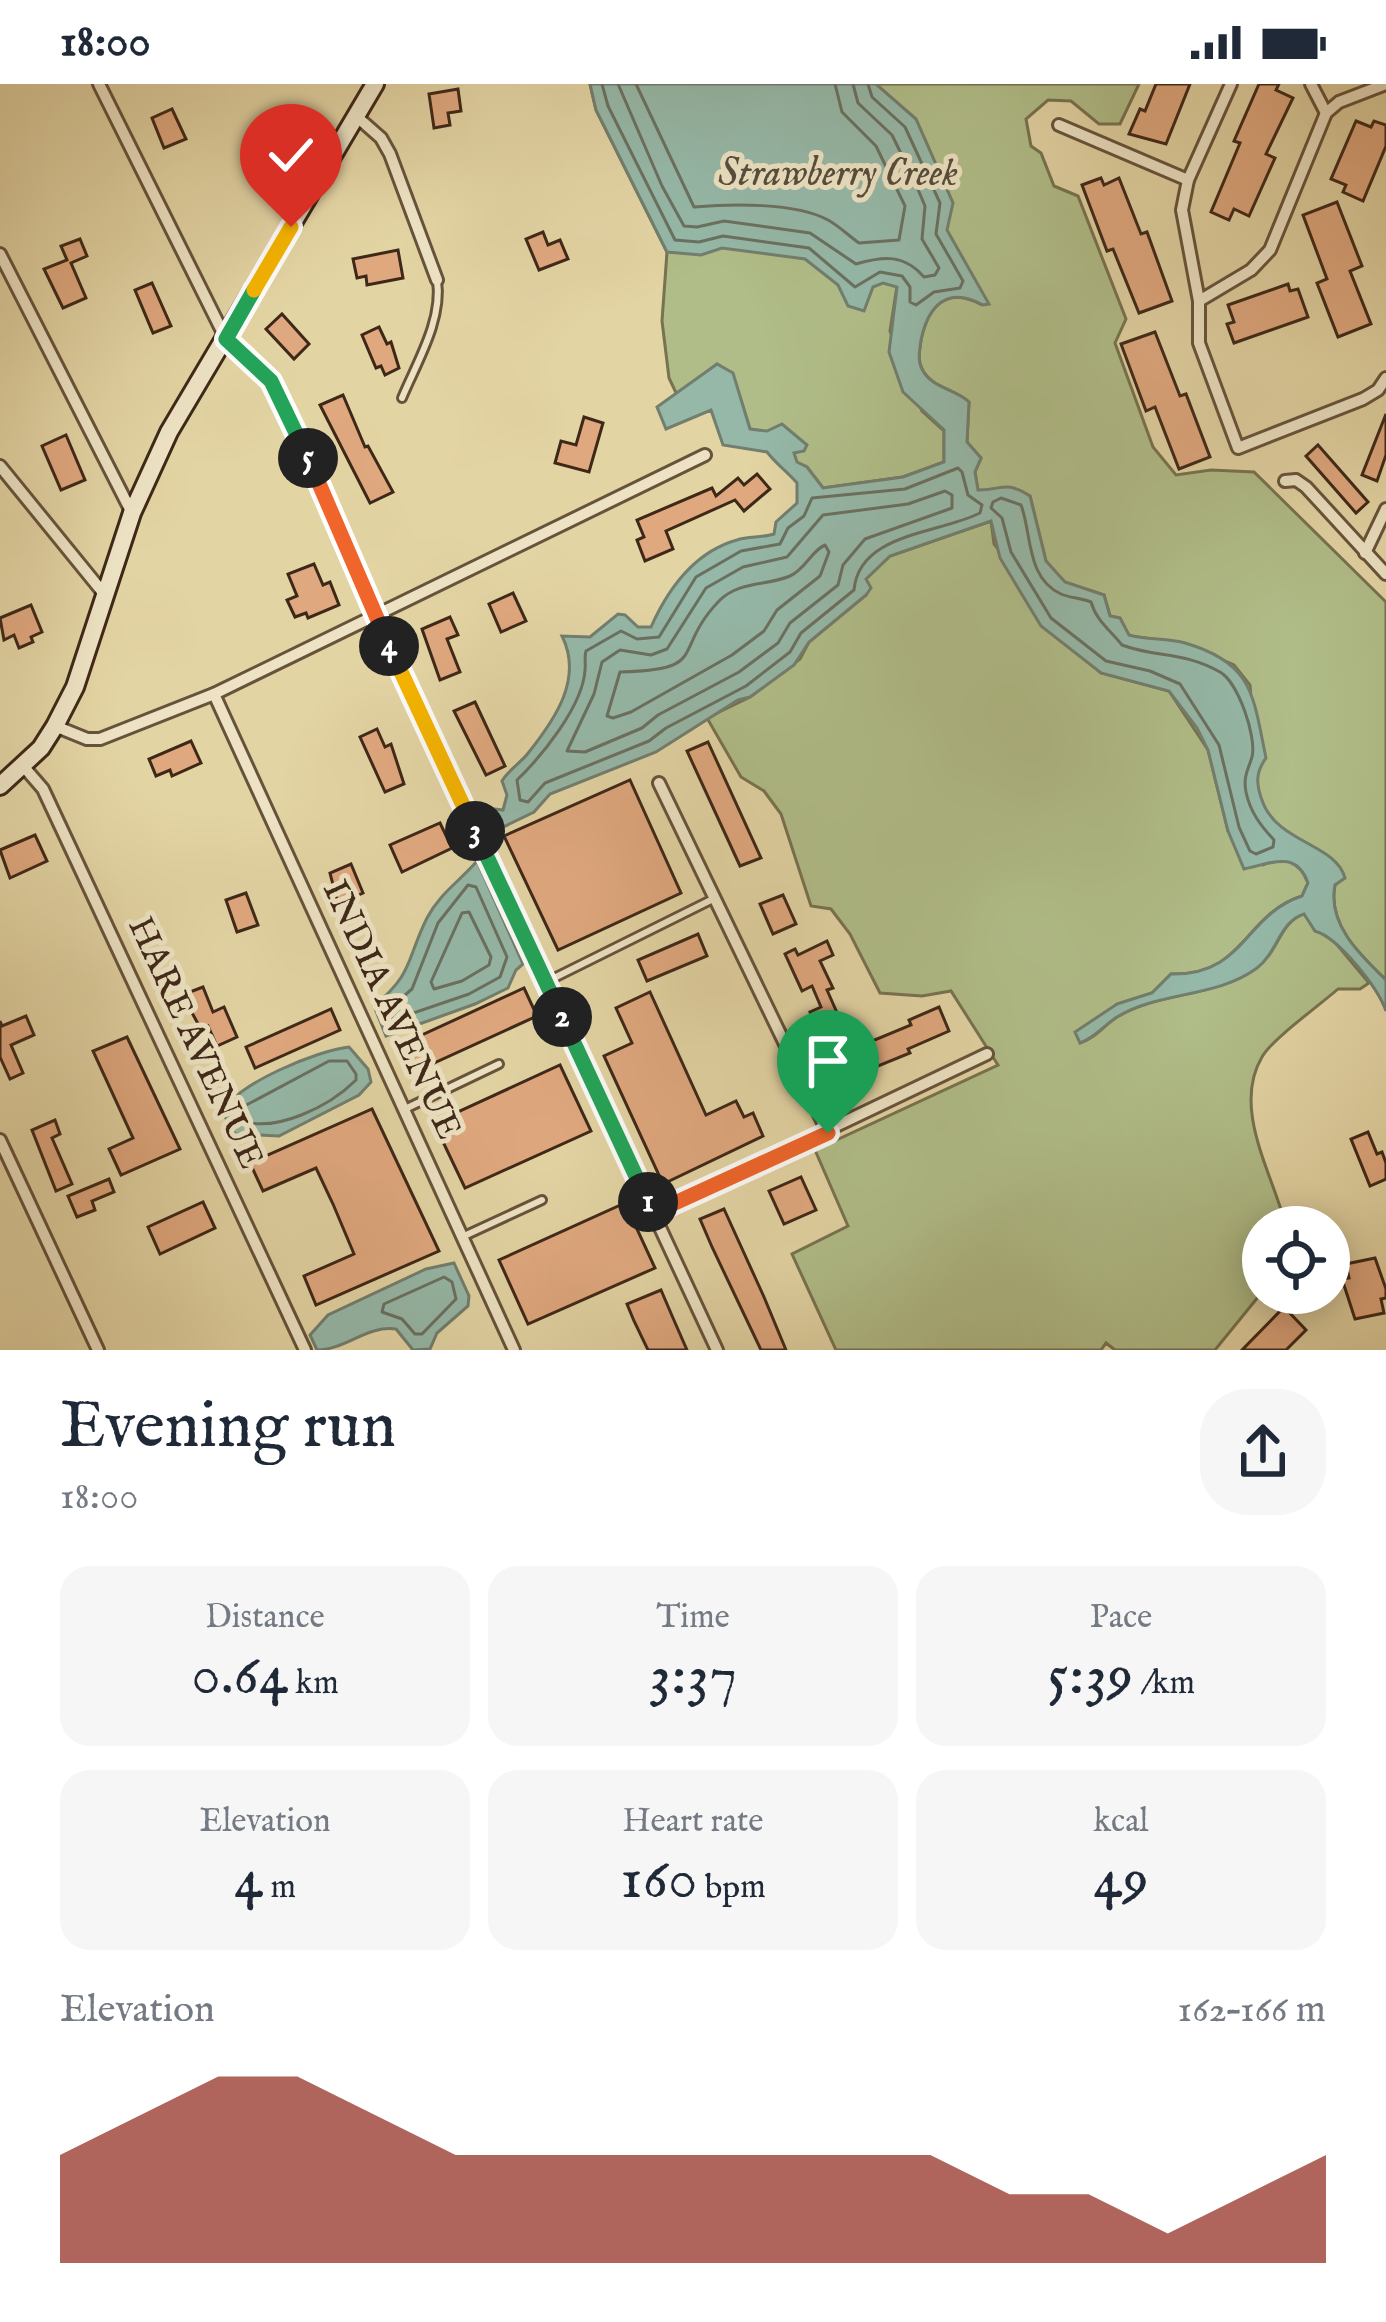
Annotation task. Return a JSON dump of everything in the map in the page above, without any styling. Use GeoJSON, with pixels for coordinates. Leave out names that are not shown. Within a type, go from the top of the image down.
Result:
{"type":"FeatureCollection","features":[{"type":"Feature","properties":{"kind":"main road"},"geometry":{"type":"LineString","coordinates":[[0,786],[24,766],[55,726],[75,687],[132,513],[169,432],[375,84]]}},
{"type":"Feature","properties":{"kind":"street"},"geometry":{"type":"LineString","coordinates":[[99,84],[226,339],[271,381],[284,401],[375,615],[717,1350]]}},
{"type":"Feature","properties":{"kind":"street"},"geometry":{"type":"LineString","coordinates":[[1231,84],[1187,180],[1182,210],[1198,301],[1199,343],[1238,448],[1363,399],[1386,378]]}},
{"type":"Feature","properties":{"kind":"street"},"geometry":{"type":"LineString","coordinates":[[1311,84],[1326,113]]}},
{"type":"Feature","properties":{"kind":"street"},"geometry":{"type":"LineString","coordinates":[[1198,301],[1251,270],[1270,250],[1326,113],[1339,102],[1386,84]]}},
{"type":"Feature","properties":{"kind":"street"},"geometry":{"type":"LineString","coordinates":[[356,116],[381,138],[390,154],[436,280]]}},
{"type":"Feature","properties":{"kind":"street"},"geometry":{"type":"LineString","coordinates":[[1059,125],[1187,180]]}},
{"type":"Feature","properties":{"kind":"street"},"geometry":{"type":"LineString","coordinates":[[0,254],[132,513]]}},
{"type":"Feature","properties":{"kind":"street"},"geometry":{"type":"LineString","coordinates":[[55,726],[87,739],[100,739],[214,694],[705,455]]}},
{"type":"Feature","properties":{"kind":"street"},"geometry":{"type":"LineString","coordinates":[[0,466],[105,595]]}},
{"type":"Feature","properties":{"kind":"street"},"geometry":{"type":"LineString","coordinates":[[1286,481],[1296,480],[1306,487],[1386,574]]}},
{"type":"Feature","properties":{"kind":"street"},"geometry":{"type":"LineString","coordinates":[[1365,554],[1386,509]]}},
{"type":"Feature","properties":{"kind":"street","name":"INDIA AVENUE"},"geometry":{"type":"LineString","coordinates":[[214,694],[514,1350]]}},
{"type":"Feature","properties":{"kind":"street","name":"HARE AVENUE"},"geometry":{"type":"LineString","coordinates":[[24,766],[43,789],[305,1350]]}},
{"type":"Feature","properties":{"kind":"street"},"geometry":{"type":"LineString","coordinates":[[659,782],[828,1133]]}},
{"type":"Feature","properties":{"kind":"street"},"geometry":{"type":"LineString","coordinates":[[653,1213],[987,1054]]}},
{"type":"Feature","properties":{"kind":"street"},"geometry":{"type":"LineString","coordinates":[[0,1140],[98,1350]]}},
{"type":"Feature","properties":{"kind":"lane"},"geometry":{"type":"LineString","coordinates":[[402,398],[434,319],[439,296],[436,280]]}},
{"type":"Feature","properties":{"kind":"lane"},"geometry":{"type":"LineString","coordinates":[[546,982],[715,898]]}},
{"type":"Feature","properties":{"kind":"lane"},"geometry":{"type":"LineString","coordinates":[[404,1109],[499,1064]]}},
{"type":"Feature","properties":{"kind":"lane"},"geometry":{"type":"LineString","coordinates":[[462,1237],[542,1200]]}},
{"type":"Feature","properties":{"kind":"green space"},"geometry":{"type":"Polygon","coordinates":[[[590,84],[897,286],[890,331],[922,411],[944,431],[944,462],[903,477],[823,488],[784,444],[750,429],[732,373],[717,364],[677,395],[669,378],[662,321],[667,252],[596,110],[590,84]]]}},
{"type":"Feature","properties":{"kind":"green space"},"geometry":{"type":"Polygon","coordinates":[[[642,84],[1139,84],[1120,124],[1099,124],[1071,101],[1048,100],[1026,119],[1031,146],[1041,153],[1054,186],[1078,196],[1126,319],[1115,343],[1153,447],[1176,475],[1211,470],[1254,472],[1386,602],[1386,980],[1348,938],[1336,913],[1335,885],[1307,845],[1288,836],[1268,816],[1258,791],[1250,685],[1234,665],[1184,643],[1129,636],[1120,618],[1110,616],[1104,595],[1064,582],[1046,561],[1030,496],[1010,488],[978,491],[975,472],[981,458],[967,442],[969,402],[931,380],[919,354],[929,317],[941,302],[959,297],[982,305],[642,84]]]}},
{"type":"Feature","properties":{"kind":"green space"},"geometry":{"type":"Polygon","coordinates":[[[991,521],[994,544],[1082,656],[1101,673],[1169,691],[1208,750],[1228,831],[1263,865],[1290,862],[1308,883],[1302,896],[1267,916],[1229,955],[1195,972],[1171,974],[1152,993],[1117,1004],[1080,1043],[1133,1009],[1241,977],[1264,961],[1290,923],[1305,913],[1315,931],[1329,935],[1369,983],[1360,989],[1338,989],[1262,1057],[1251,1098],[1253,1120],[1279,1206],[1242,1206],[1244,1314],[1215,1350],[1115,1350],[1106,1343],[1101,1350],[836,1350],[792,1254],[848,1226],[815,1150],[998,1065],[951,991],[922,996],[880,993],[850,934],[831,909],[811,906],[781,814],[764,791],[741,777],[707,718],[750,697],[800,659],[809,642],[866,595],[866,579],[890,556],[991,521]]]}},
{"type":"Feature","properties":{"kind":"water","name":"Strawberry Creek"},"geometry":{"type":"Polygon","coordinates":[[[590,84],[876,84],[916,119],[953,203],[947,230],[989,304],[959,297],[941,302],[929,317],[919,354],[931,380],[969,402],[967,442],[981,458],[975,472],[978,490],[1009,487],[1030,496],[1046,561],[1065,582],[1104,595],[1110,616],[1120,618],[1129,635],[1185,643],[1208,651],[1238,672],[1253,700],[1266,758],[1258,779],[1263,803],[1281,827],[1340,867],[1345,878],[1335,885],[1336,913],[1348,938],[1386,980],[1386,1011],[1356,965],[1315,931],[1304,914],[1289,924],[1264,961],[1241,978],[1133,1009],[1080,1043],[1075,1032],[1117,1004],[1152,993],[1171,974],[1195,972],[1230,955],[1267,916],[1302,896],[1308,883],[1303,872],[1289,862],[1244,869],[1197,728],[1169,691],[1101,673],[1041,626],[1000,558],[991,521],[890,556],[866,579],[871,588],[866,595],[809,642],[794,665],[750,697],[656,752],[550,794],[534,812],[491,833],[486,808],[503,810],[507,795],[502,781],[539,739],[564,697],[570,667],[562,636],[590,637],[618,614],[638,627],[651,627],[674,586],[695,563],[737,540],[774,534],[776,522],[797,503],[797,483],[767,452],[723,445],[711,410],[666,429],[657,407],[717,364],[733,373],[750,429],[767,431],[782,424],[807,445],[794,453],[797,462],[823,488],[903,477],[944,462],[944,430],[903,392],[889,352],[897,287],[883,283],[873,287],[864,311],[848,306],[838,285],[805,259],[722,248],[701,255],[667,252],[596,110],[590,84]]]}},
{"type":"Feature","properties":{"kind":"water"},"geometry":{"type":"Polygon","coordinates":[[[477,861],[523,964],[508,988],[386,1036],[374,1006],[403,975],[432,909],[477,861]]]}},
{"type":"Feature","properties":{"kind":"water"},"geometry":{"type":"Polygon","coordinates":[[[349,1047],[368,1069],[371,1082],[359,1095],[279,1136],[235,1134],[223,1113],[243,1091],[318,1054],[349,1047]]]}},
{"type":"Feature","properties":{"kind":"water"},"geometry":{"type":"Polygon","coordinates":[[[454,1263],[469,1296],[468,1306],[437,1333],[430,1349],[413,1350],[396,1329],[385,1329],[317,1350],[310,1335],[328,1315],[426,1269],[454,1263]]]}},
{"type":"Feature","properties":{"kind":"building"},"geometry":{"type":"Polygon","coordinates":[[[1156,84],[1190,84],[1166,144],[1129,134],[1156,84]]]}},
{"type":"Feature","properties":{"kind":"building"},"geometry":{"type":"Polygon","coordinates":[[[1259,84],[1279,84],[1276,90],[1293,98],[1266,154],[1275,158],[1249,216],[1234,209],[1229,220],[1211,212],[1259,84]]]}},
{"type":"Feature","properties":{"kind":"building"},"geometry":{"type":"Polygon","coordinates":[[[458,89],[461,111],[448,113],[450,125],[434,128],[429,94],[458,89]]]}},
{"type":"Feature","properties":{"kind":"building"},"geometry":{"type":"Polygon","coordinates":[[[172,109],[186,139],[164,148],[152,118],[172,109]]]}},
{"type":"Feature","properties":{"kind":"building"},"geometry":{"type":"Polygon","coordinates":[[[1356,121],[1371,127],[1374,121],[1386,125],[1386,146],[1363,201],[1343,192],[1346,185],[1331,179],[1356,121]]]}},
{"type":"Feature","properties":{"kind":"building"},"geometry":{"type":"Polygon","coordinates":[[[265,132],[270,143],[276,140],[286,162],[265,172],[250,139],[265,132]]]}},
{"type":"Feature","properties":{"kind":"building"},"geometry":{"type":"Polygon","coordinates":[[[1101,178],[1104,185],[1119,178],[1141,234],[1147,232],[1172,301],[1139,313],[1113,249],[1107,251],[1082,185],[1101,178]]]}},
{"type":"Feature","properties":{"kind":"building"},"geometry":{"type":"Polygon","coordinates":[[[1337,202],[1362,266],[1350,271],[1371,324],[1338,337],[1317,283],[1327,279],[1303,215],[1337,202]]]}},
{"type":"Feature","properties":{"kind":"building"},"geometry":{"type":"Polygon","coordinates":[[[543,232],[548,245],[560,240],[568,259],[539,270],[526,239],[543,232]]]}},
{"type":"Feature","properties":{"kind":"building"},"geometry":{"type":"Polygon","coordinates":[[[80,239],[87,256],[71,263],[86,298],[63,308],[44,269],[67,260],[61,246],[80,239]]]}},
{"type":"Feature","properties":{"kind":"building"},"geometry":{"type":"Polygon","coordinates":[[[398,250],[403,278],[367,285],[366,276],[357,278],[353,259],[398,250]]]}},
{"type":"Feature","properties":{"kind":"building"},"geometry":{"type":"Polygon","coordinates":[[[152,283],[171,326],[153,333],[135,290],[152,283]]]}},
{"type":"Feature","properties":{"kind":"building"},"geometry":{"type":"Polygon","coordinates":[[[1288,284],[1290,291],[1298,289],[1308,317],[1234,343],[1227,324],[1234,322],[1228,305],[1288,284]]]}},
{"type":"Feature","properties":{"kind":"building"},"geometry":{"type":"Polygon","coordinates":[[[282,314],[309,344],[294,359],[266,329],[282,314]]]}},
{"type":"Feature","properties":{"kind":"building"},"geometry":{"type":"Polygon","coordinates":[[[379,327],[387,344],[391,342],[399,368],[385,375],[381,366],[376,368],[362,335],[379,327]]]}},
{"type":"Feature","properties":{"kind":"building"},"geometry":{"type":"Polygon","coordinates":[[[1155,332],[1210,457],[1179,469],[1155,407],[1146,411],[1121,344],[1155,332]]]}},
{"type":"Feature","properties":{"kind":"building"},"geometry":{"type":"Polygon","coordinates":[[[343,395],[365,447],[393,492],[370,503],[320,405],[343,395]]]}},
{"type":"Feature","properties":{"kind":"building"},"geometry":{"type":"Polygon","coordinates":[[[1386,414],[1386,455],[1377,481],[1362,475],[1386,414]]]}},
{"type":"Feature","properties":{"kind":"building"},"geometry":{"type":"Polygon","coordinates":[[[584,417],[603,423],[589,472],[555,463],[561,441],[576,445],[584,417]]]}},
{"type":"Feature","properties":{"kind":"building"},"geometry":{"type":"Polygon","coordinates":[[[66,435],[85,480],[61,490],[42,446],[66,435]]]}},
{"type":"Feature","properties":{"kind":"building"},"geometry":{"type":"Polygon","coordinates":[[[1318,445],[1368,502],[1356,513],[1306,456],[1318,445]]]}},
{"type":"Feature","properties":{"kind":"building"},"geometry":{"type":"Polygon","coordinates":[[[757,474],[770,489],[744,511],[735,500],[666,531],[673,549],[645,561],[637,540],[644,537],[637,520],[712,488],[716,496],[738,478],[744,485],[757,474]]]}},
{"type":"Feature","properties":{"kind":"building"},"geometry":{"type":"Polygon","coordinates":[[[314,564],[323,585],[330,582],[339,605],[308,618],[306,613],[295,617],[287,600],[297,596],[288,574],[314,564]]]}},
{"type":"Feature","properties":{"kind":"building"},"geometry":{"type":"Polygon","coordinates":[[[513,593],[526,621],[501,632],[489,604],[513,593]]]}},
{"type":"Feature","properties":{"kind":"building"},"geometry":{"type":"Polygon","coordinates":[[[31,605],[42,632],[19,648],[14,635],[4,640],[0,618],[31,605]]]}},
{"type":"Feature","properties":{"kind":"building"},"geometry":{"type":"Polygon","coordinates":[[[450,617],[458,635],[447,639],[460,672],[440,680],[422,629],[450,617]]]}},
{"type":"Feature","properties":{"kind":"building"},"geometry":{"type":"Polygon","coordinates":[[[475,702],[505,766],[486,775],[454,711],[475,702]]]}},
{"type":"Feature","properties":{"kind":"building"},"geometry":{"type":"Polygon","coordinates":[[[377,729],[385,747],[391,744],[404,784],[385,792],[360,737],[377,729]]]}},
{"type":"Feature","properties":{"kind":"building"},"geometry":{"type":"Polygon","coordinates":[[[191,741],[201,763],[172,776],[170,770],[156,776],[149,759],[191,741]]]}},
{"type":"Feature","properties":{"kind":"building"},"geometry":{"type":"Polygon","coordinates":[[[708,742],[761,858],[740,866],[687,751],[708,742]]]}},
{"type":"Feature","properties":{"kind":"building"},"geometry":{"type":"Polygon","coordinates":[[[630,780],[681,893],[558,950],[504,836],[630,780]]]}},
{"type":"Feature","properties":{"kind":"building"},"geometry":{"type":"Polygon","coordinates":[[[440,823],[452,848],[402,872],[390,845],[440,823]]]}},
{"type":"Feature","properties":{"kind":"building"},"geometry":{"type":"Polygon","coordinates":[[[35,835],[47,861],[10,878],[0,850],[35,835]]]}},
{"type":"Feature","properties":{"kind":"building"},"geometry":{"type":"Polygon","coordinates":[[[351,864],[363,893],[338,904],[330,873],[351,864]]]}},
{"type":"Feature","properties":{"kind":"building"},"geometry":{"type":"Polygon","coordinates":[[[246,893],[258,925],[237,932],[226,900],[246,893]]]}},
{"type":"Feature","properties":{"kind":"building"},"geometry":{"type":"Polygon","coordinates":[[[783,895],[796,924],[773,934],[760,904],[783,895]]]}},
{"type":"Feature","properties":{"kind":"building"},"geometry":{"type":"Polygon","coordinates":[[[698,934],[707,956],[647,981],[638,960],[698,934]]]}},
{"type":"Feature","properties":{"kind":"building"},"geometry":{"type":"Polygon","coordinates":[[[827,941],[833,955],[820,961],[833,988],[827,990],[853,1049],[911,1025],[909,1020],[939,1007],[949,1031],[843,1086],[810,1012],[821,1007],[812,986],[802,991],[785,954],[795,949],[798,955],[827,941]]]}},
{"type":"Feature","properties":{"kind":"building"},"geometry":{"type":"Polygon","coordinates":[[[203,987],[213,1012],[224,1007],[237,1037],[217,1046],[208,1026],[201,1029],[182,995],[203,987]]]}},
{"type":"Feature","properties":{"kind":"building"},"geometry":{"type":"Polygon","coordinates":[[[524,988],[537,1016],[410,1074],[398,1046],[524,988]]]}},
{"type":"Feature","properties":{"kind":"building"},"geometry":{"type":"Polygon","coordinates":[[[650,992],[706,1115],[736,1101],[744,1117],[753,1113],[763,1136],[663,1184],[604,1056],[632,1043],[616,1008],[650,992]]]}},
{"type":"Feature","properties":{"kind":"building"},"geometry":{"type":"Polygon","coordinates":[[[331,1009],[340,1030],[255,1068],[246,1047],[331,1009]]]}},
{"type":"Feature","properties":{"kind":"building"},"geometry":{"type":"Polygon","coordinates":[[[26,1016],[34,1035],[11,1045],[23,1073],[10,1079],[0,1057],[0,1021],[2,1026],[26,1016]]]}},
{"type":"Feature","properties":{"kind":"building"},"geometry":{"type":"Polygon","coordinates":[[[127,1037],[180,1149],[121,1175],[109,1149],[133,1138],[93,1051],[127,1037]]]}},
{"type":"Feature","properties":{"kind":"building"},"geometry":{"type":"Polygon","coordinates":[[[560,1065],[591,1131],[465,1188],[434,1123],[560,1065]]]}},
{"type":"Feature","properties":{"kind":"building"},"geometry":{"type":"Polygon","coordinates":[[[372,1109],[439,1251],[316,1305],[304,1276],[354,1254],[333,1204],[316,1168],[263,1191],[250,1163],[372,1109]]]}},
{"type":"Feature","properties":{"kind":"building"},"geometry":{"type":"Polygon","coordinates":[[[55,1120],[60,1134],[52,1138],[72,1184],[56,1191],[32,1130],[55,1120]]]}},
{"type":"Feature","properties":{"kind":"building"},"geometry":{"type":"Polygon","coordinates":[[[1368,1132],[1386,1163],[1386,1179],[1370,1186],[1351,1139],[1368,1132]]]}},
{"type":"Feature","properties":{"kind":"building"},"geometry":{"type":"Polygon","coordinates":[[[801,1177],[816,1210],[784,1224],[769,1191],[801,1177]]]}},
{"type":"Feature","properties":{"kind":"building"},"geometry":{"type":"Polygon","coordinates":[[[109,1179],[114,1192],[92,1201],[95,1210],[77,1217],[68,1196],[109,1179]]]}},
{"type":"Feature","properties":{"kind":"building"},"geometry":{"type":"Polygon","coordinates":[[[203,1202],[215,1228],[160,1254],[148,1227],[203,1202]]]}},
{"type":"Feature","properties":{"kind":"building"},"geometry":{"type":"Polygon","coordinates":[[[625,1203],[655,1268],[528,1324],[499,1260],[625,1203]]]}},
{"type":"Feature","properties":{"kind":"building"},"geometry":{"type":"Polygon","coordinates":[[[724,1209],[786,1350],[761,1350],[712,1247],[700,1219],[724,1209]]]}},
{"type":"Feature","properties":{"kind":"building"},"geometry":{"type":"Polygon","coordinates":[[[1375,1258],[1386,1289],[1386,1298],[1381,1299],[1384,1313],[1355,1319],[1350,1304],[1350,1263],[1375,1258]]]}},
{"type":"Feature","properties":{"kind":"building"},"geometry":{"type":"Polygon","coordinates":[[[661,1290],[687,1350],[648,1350],[634,1321],[627,1304],[661,1290]]]}},
{"type":"Feature","properties":{"kind":"building"},"geometry":{"type":"Polygon","coordinates":[[[1277,1314],[1291,1314],[1306,1330],[1286,1350],[1242,1350],[1277,1314]]]}},
{"type":"Feature","properties":{"kind":"route"},"geometry":{"type":"LineString","coordinates":[[291,227],[226,339],[271,381],[284,401],[375,615],[653,1213],[828,1133]]}}]}
